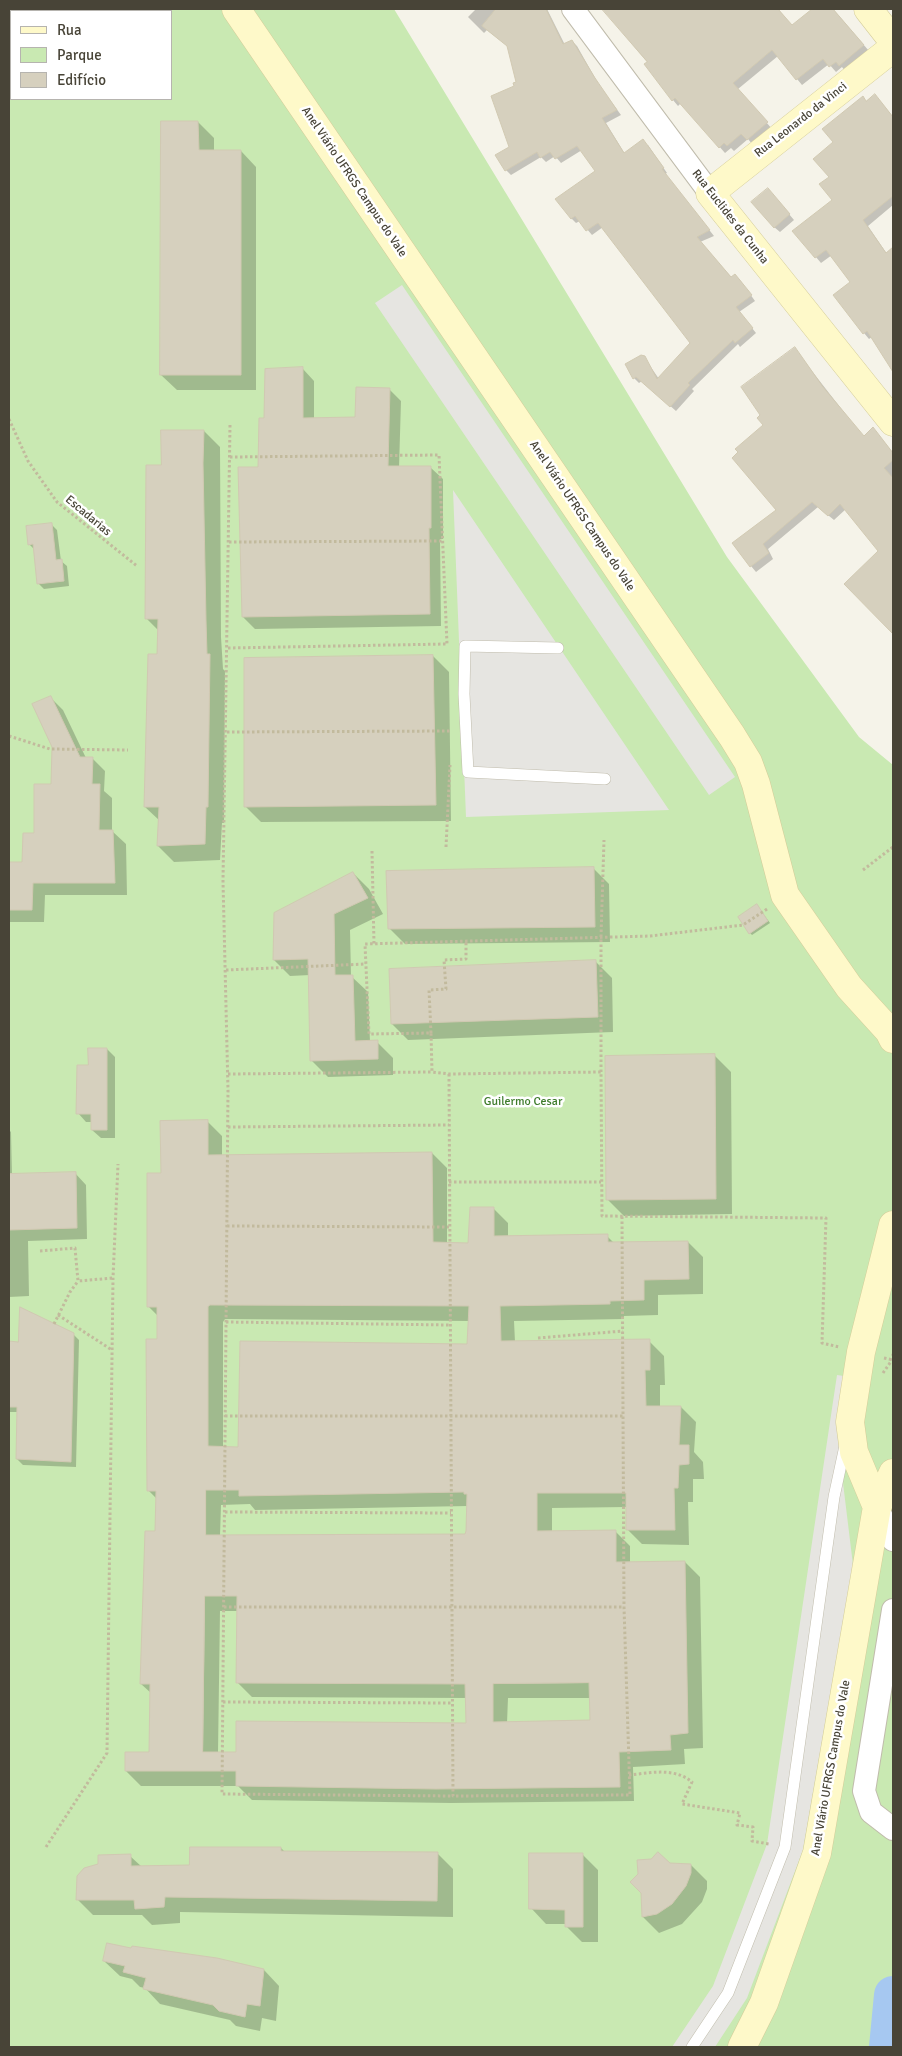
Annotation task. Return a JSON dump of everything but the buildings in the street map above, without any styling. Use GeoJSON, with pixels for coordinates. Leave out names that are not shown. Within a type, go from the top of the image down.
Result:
{"type":"FeatureCollection","features":[{"type":"Feature","properties":{"kind":"street","name":"Anel Viário UFRGS Campus do Vale"},"geometry":{"type":"LineString","coordinates":[[236,9],[732,736],[748,762],[756,784],[785,895],[849,987],[889,1031],[893,1039]]}},
{"type":"Feature","properties":{"kind":"street","name":"Rua Euclides da Cunha"},"geometry":{"type":"LineString","coordinates":[[573,9],[710,193],[893,422]]}},
{"type":"Feature","properties":{"kind":"street"},"geometry":{"type":"LineString","coordinates":[[868,9],[893,41]]}},
{"type":"Feature","properties":{"kind":"street","name":"Rua Leonardo da Vinci"},"geometry":{"type":"LineString","coordinates":[[710,193],[893,48]]}},
{"type":"Feature","properties":{"kind":"street"},"geometry":{"type":"LineString","coordinates":[[893,1225],[861,1352],[850,1422],[854,1452],[893,1540]]}},
{"type":"Feature","properties":{"kind":"street","name":"Anel Viário UFRGS Campus do Vale"},"geometry":{"type":"LineString","coordinates":[[742,2047],[764,2003],[817,1853],[877,1507],[893,1473]]}},
{"type":"Feature","properties":{"kind":"street"},"geometry":{"type":"LineString","coordinates":[[893,1610],[864,1791],[871,1812],[893,1829]]}},
{"type":"Feature","properties":{"kind":"lane"},"geometry":{"type":"LineString","coordinates":[[558,648],[465,646],[464,694],[468,772],[605,779]]}},
{"type":"Feature","properties":{"kind":"lane"},"geometry":{"type":"LineString","coordinates":[[692,2047],[728,1993],[785,1847],[834,1497],[850,1422]]}},
{"type":"Feature","properties":{"kind":"path","name":"Escadarias"},"geometry":{"type":"LineString","coordinates":[[9,419],[28,461],[58,502],[137,566]]}},
{"type":"Feature","properties":{"kind":"path"},"geometry":{"type":"LineString","coordinates":[[230,425],[227,732],[223,881],[228,1127],[222,1794],[630,1795],[624,1607],[622,1216]]}},
{"type":"Feature","properties":{"kind":"path"},"geometry":{"type":"LineString","coordinates":[[230,458],[439,455],[448,654]]}},
{"type":"Feature","properties":{"kind":"path"},"geometry":{"type":"LineString","coordinates":[[228,542],[443,541]]}},
{"type":"Feature","properties":{"kind":"path"},"geometry":{"type":"LineString","coordinates":[[228,648],[448,644]]}},
{"type":"Feature","properties":{"kind":"path"},"geometry":{"type":"LineString","coordinates":[[451,721],[451,740]]}},
{"type":"Feature","properties":{"kind":"path"},"geometry":{"type":"LineString","coordinates":[[227,732],[451,730]]}},
{"type":"Feature","properties":{"kind":"path"},"geometry":{"type":"LineString","coordinates":[[9,736],[50,749],[128,750]]}},
{"type":"Feature","properties":{"kind":"path"},"geometry":{"type":"LineString","coordinates":[[446,847],[450,760]]}},
{"type":"Feature","properties":{"kind":"path"},"geometry":{"type":"LineString","coordinates":[[604,840],[601,937],[602,1216],[826,1218],[825,1292]]}},
{"type":"Feature","properties":{"kind":"path"},"geometry":{"type":"LineString","coordinates":[[863,870],[893,847]]}},
{"type":"Feature","properties":{"kind":"path"},"geometry":{"type":"LineString","coordinates":[[372,851],[374,944]]}},
{"type":"Feature","properties":{"kind":"path"},"geometry":{"type":"LineString","coordinates":[[431,1032],[369,1034],[365,944],[650,936],[743,925],[772,906]]}},
{"type":"Feature","properties":{"kind":"path"},"geometry":{"type":"LineString","coordinates":[[432,1072],[429,990],[446,989],[444,960],[466,958],[466,942]]}},
{"type":"Feature","properties":{"kind":"path"},"geometry":{"type":"LineString","coordinates":[[226,970],[366,964]]}},
{"type":"Feature","properties":{"kind":"path"},"geometry":{"type":"LineString","coordinates":[[228,1074],[601,1072]]}},
{"type":"Feature","properties":{"kind":"path"},"geometry":{"type":"LineString","coordinates":[[449,1074],[452,1796]]}},
{"type":"Feature","properties":{"kind":"path"},"geometry":{"type":"LineString","coordinates":[[228,1127],[449,1125]]}},
{"type":"Feature","properties":{"kind":"path"},"geometry":{"type":"LineString","coordinates":[[46,1847],[107,1753],[112,1350],[118,1164]]}},
{"type":"Feature","properties":{"kind":"path"},"geometry":{"type":"LineString","coordinates":[[449,1182],[602,1182]]}},
{"type":"Feature","properties":{"kind":"path"},"geometry":{"type":"LineString","coordinates":[[227,1226],[449,1227]]}},
{"type":"Feature","properties":{"kind":"path"},"geometry":{"type":"LineString","coordinates":[[40,1251],[75,1248],[78,1281],[70,1292],[54,1324]]}},
{"type":"Feature","properties":{"kind":"path"},"geometry":{"type":"LineString","coordinates":[[78,1281],[114,1278]]}},
{"type":"Feature","properties":{"kind":"path"},"geometry":{"type":"LineString","coordinates":[[58,1315],[112,1350]]}},
{"type":"Feature","properties":{"kind":"path"},"geometry":{"type":"LineString","coordinates":[[226,1322],[450,1325]]}},
{"type":"Feature","properties":{"kind":"path"},"geometry":{"type":"LineString","coordinates":[[538,1338],[623,1330]]}},
{"type":"Feature","properties":{"kind":"path"},"geometry":{"type":"LineString","coordinates":[[226,1416],[623,1416]]}},
{"type":"Feature","properties":{"kind":"path"},"geometry":{"type":"LineString","coordinates":[[225,1512],[451,1513]]}},
{"type":"Feature","properties":{"kind":"path"},"geometry":{"type":"LineString","coordinates":[[224,1607],[624,1607]]}},
{"type":"Feature","properties":{"kind":"path"},"geometry":{"type":"LineString","coordinates":[[223,1702],[452,1703]]}},
{"type":"Feature","properties":{"kind":"path"},"geometry":{"type":"LineString","coordinates":[[629,1775],[671,1772],[688,1779],[692,1782],[682,1804],[740,1813],[737,1825],[753,1827],[752,1841],[785,1847]]}},
{"type":"Feature","properties":{"kind":"green space","name":"Guilermo Cesar"},"geometry":{"type":"Polygon","coordinates":[[[9,9],[394,9],[727,557],[859,737],[893,765],[893,2047],[9,2047],[9,9]]]}},
{"type":"Feature","properties":{"kind":"shaded area"},"geometry":{"type":"Polygon","coordinates":[[[402,285],[735,777],[709,795],[375,303],[402,285]]]}},
{"type":"Feature","properties":{"kind":"shaded area"},"geometry":{"type":"Polygon","coordinates":[[[453,490],[669,810],[466,817],[453,490]]]}},
{"type":"Feature","properties":{"kind":"shaded area"},"geometry":{"type":"Polygon","coordinates":[[[837,1375],[851,1377],[839,1450],[853,1565],[803,1850],[747,1998],[715,2047],[672,2047],[713,1986],[767,1844],[837,1375]]]}},
{"type":"Feature","properties":{"kind":"waterway"},"geometry":{"type":"LineString","coordinates":[[888,2047],[893,1995]]}}]}
